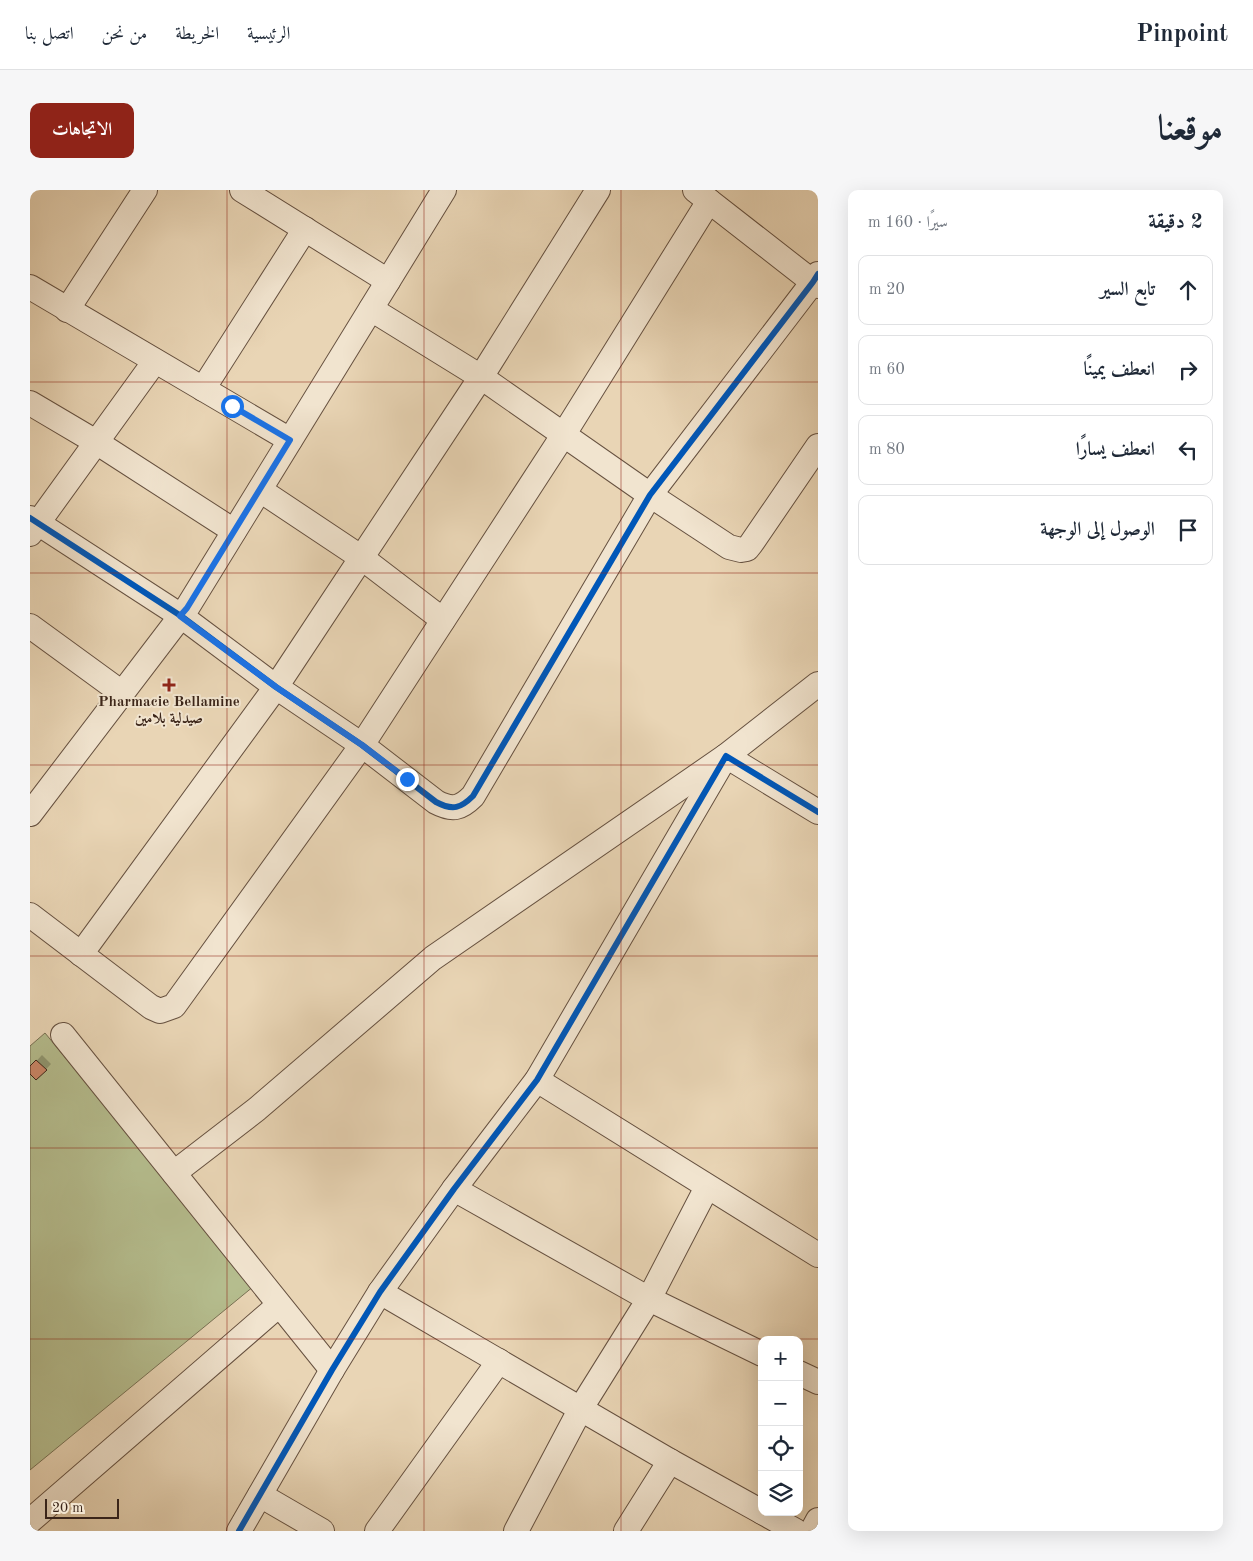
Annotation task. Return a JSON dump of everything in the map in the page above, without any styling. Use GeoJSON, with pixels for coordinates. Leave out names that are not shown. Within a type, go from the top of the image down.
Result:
{"type":"FeatureCollection","features":[{"type":"Feature","properties":{"kind":"street"},"geometry":{"type":"LineString","coordinates":[[67,310],[146,190]]}},
{"type":"Feature","properties":{"kind":"street"},"geometry":{"type":"LineString","coordinates":[[30,814],[180,616],[260,490],[444,190]]}},
{"type":"Feature","properties":{"kind":"street"},"geometry":{"type":"LineString","coordinates":[[81,954],[276,687],[482,377],[598,190]]}},
{"type":"Feature","properties":{"kind":"street"},"geometry":{"type":"LineString","coordinates":[[254,193],[305,229],[388,280]]}},
{"type":"Feature","properties":{"kind":"street"},"geometry":{"type":"LineString","coordinates":[[30,915],[151,1007],[160,1010],[174,1006],[362,745],[564,434],[702,195],[816,281],[650,495],[473,796],[464,805],[454,808],[445,807],[436,802],[362,745],[276,687],[180,616],[32,525],[96,442],[154,361]]}},
{"type":"Feature","properties":{"kind":"street"},"geometry":{"type":"LineString","coordinates":[[203,389],[305,229]]}},
{"type":"Feature","properties":{"kind":"street"},"geometry":{"type":"LineString","coordinates":[[30,287],[290,440]]}},
{"type":"Feature","properties":{"kind":"street"},"geometry":{"type":"LineString","coordinates":[[371,309],[482,377],[729,548],[747,549],[752,544],[818,446]]}},
{"type":"Feature","properties":{"kind":"street"},"geometry":{"type":"LineString","coordinates":[[30,403],[96,442],[234,531]]}},
{"type":"Feature","properties":{"kind":"street"},"geometry":{"type":"LineString","coordinates":[[260,490],[362,558],[443,620]]}},
{"type":"Feature","properties":{"kind":"street"},"geometry":{"type":"LineString","coordinates":[[30,626],[122,693]]}},
{"type":"Feature","properties":{"kind":"street"},"geometry":{"type":"LineString","coordinates":[[174,1173],[257,1109],[433,958],[726,756],[818,684]]}},
{"type":"Feature","properties":{"kind":"street"},"geometry":{"type":"LineString","coordinates":[[726,756],[818,812]]}},
{"type":"Feature","properties":{"kind":"street"},"geometry":{"type":"LineString","coordinates":[[239,1531],[332,1370],[380,1292],[454,1189],[537,1080],[726,756]]}},
{"type":"Feature","properties":{"kind":"street"},"geometry":{"type":"LineString","coordinates":[[63,1035],[332,1370]]}},
{"type":"Feature","properties":{"kind":"street"},"geometry":{"type":"LineString","coordinates":[[537,1080],[818,1255]]}},
{"type":"Feature","properties":{"kind":"street"},"geometry":{"type":"LineString","coordinates":[[516,1531],[582,1408],[649,1299],[707,1187]]}},
{"type":"Feature","properties":{"kind":"street"},"geometry":{"type":"LineString","coordinates":[[454,1189],[649,1299],[758,1352]]}},
{"type":"Feature","properties":{"kind":"street"},"geometry":{"type":"LineString","coordinates":[[380,1292],[670,1461],[758,1510]]}},
{"type":"Feature","properties":{"kind":"street"},"geometry":{"type":"LineString","coordinates":[[30,1521],[280,1305]]}},
{"type":"Feature","properties":{"kind":"street"},"geometry":{"type":"LineString","coordinates":[[377,1531],[499,1361]]}},
{"type":"Feature","properties":{"kind":"street"},"geometry":{"type":"LineString","coordinates":[[803,1375],[818,1382]]}},
{"type":"Feature","properties":{"kind":"street"},"geometry":{"type":"LineString","coordinates":[[626,1531],[670,1461]]}},
{"type":"Feature","properties":{"kind":"street"},"geometry":{"type":"LineString","coordinates":[[260,1495],[322,1531]]}},
{"type":"Feature","properties":{"kind":"street"},"geometry":{"type":"LineString","coordinates":[[769,1516],[796,1531]]}},
{"type":"Feature","properties":{"kind":"street"},"geometry":{"type":"LineString","coordinates":[[812,1531],[818,1520]]}},
{"type":"Feature","properties":{"kind":"green space"},"geometry":{"type":"Polygon","coordinates":[[[45,1033],[254,1286],[30,1470],[30,1046],[45,1033]]]}},
{"type":"Feature","properties":{"kind":"building"},"geometry":{"type":"Polygon","coordinates":[[[36,1060],[47,1070],[36,1080],[30,1074],[30,1066],[36,1060]]]}},
{"type":"Feature","properties":{"kind":"cycle path"},"geometry":{"type":"LineString","coordinates":[[30,518],[181,616],[276,687],[362,745],[436,802],[447,807],[461,806],[473,796],[650,495],[818,274]]}},
{"type":"Feature","properties":{"kind":"cycle path"},"geometry":{"type":"LineString","coordinates":[[239,1531],[332,1370],[380,1292],[454,1189],[537,1080],[726,756],[818,812]]}},
{"type":"Feature","properties":{"kind":"place","name":"Pharmacie Bellamine صيدلية بلامين"},"geometry":{"type":"Point","coordinates":[169,685]}},
{"type":"Feature","properties":{"kind":"route"},"geometry":{"type":"LineString","coordinates":[[232,406],[290,440],[187,608],[180,616],[276,687],[362,745],[407,779]]}}]}
